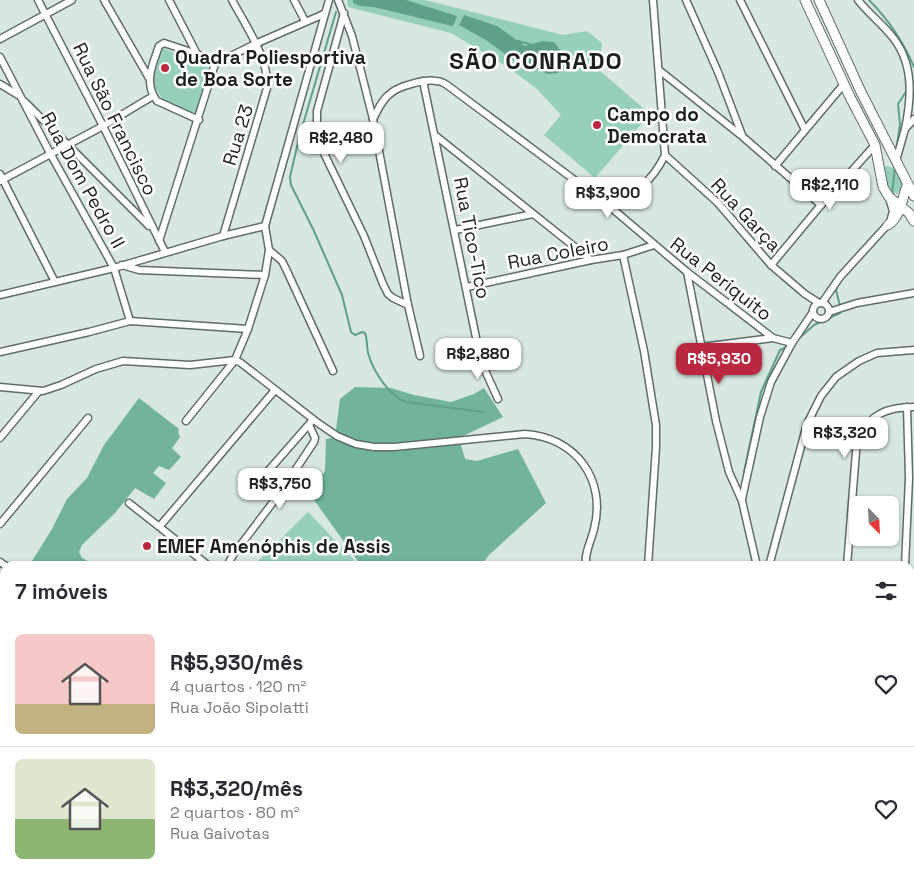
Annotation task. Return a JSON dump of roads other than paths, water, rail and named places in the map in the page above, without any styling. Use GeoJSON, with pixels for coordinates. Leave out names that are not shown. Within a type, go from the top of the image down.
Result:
{"type":"FeatureCollection","features":[{"type":"Feature","properties":{"kind":"main road"},"geometry":{"type":"LineString","coordinates":[[805,0],[875,145],[882,187],[889,197],[913,218]]}},
{"type":"Feature","properties":{"kind":"main road"},"geometry":{"type":"LineString","coordinates":[[819,0],[864,98],[907,186],[914,196]]}},
{"type":"Feature","properties":{"kind":"main road"},"geometry":{"type":"LineString","coordinates":[[878,169],[886,162],[896,161]]}},
{"type":"Feature","properties":{"kind":"main road"},"geometry":{"type":"LineString","coordinates":[[889,197],[897,196],[907,186]]}},
{"type":"Feature","properties":{"kind":"main road"},"geometry":{"type":"LineString","coordinates":[[892,222],[901,206],[907,186]]}},
{"type":"Feature","properties":{"kind":"main road"},"geometry":{"type":"LineString","coordinates":[[892,222],[903,215],[913,218]]}},
{"type":"Feature","properties":{"kind":"street","name":"Rua São Francisco"},"geometry":{"type":"LineString","coordinates":[[38,0],[165,252]]}},
{"type":"Feature","properties":{"kind":"street"},"geometry":{"type":"LineString","coordinates":[[0,40],[72,0]]}},
{"type":"Feature","properties":{"kind":"street"},"geometry":{"type":"LineString","coordinates":[[104,0],[149,78],[153,96],[162,104],[199,120]]}},
{"type":"Feature","properties":{"kind":"street"},"geometry":{"type":"LineString","coordinates":[[169,0],[197,54]]}},
{"type":"Feature","properties":{"kind":"street","name":"Rua 23"},"geometry":{"type":"LineString","coordinates":[[223,236],[267,88],[268,78],[255,44],[232,0]]}},
{"type":"Feature","properties":{"kind":"street"},"geometry":{"type":"LineString","coordinates":[[294,0],[305,21]]}},
{"type":"Feature","properties":{"kind":"street"},"geometry":{"type":"LineString","coordinates":[[186,421],[235,360],[248,329],[265,275],[269,250],[265,226],[329,0]]}},
{"type":"Feature","properties":{"kind":"street"},"geometry":{"type":"LineString","coordinates":[[338,0],[352,36],[373,119],[408,305],[420,356]]}},
{"type":"Feature","properties":{"kind":"street"},"geometry":{"type":"LineString","coordinates":[[608,205],[629,195],[645,184],[658,170],[665,155],[653,0]]}},
{"type":"Feature","properties":{"kind":"street"},"geometry":{"type":"LineString","coordinates":[[686,0],[718,72],[743,137]]}},
{"type":"Feature","properties":{"kind":"street"},"geometry":{"type":"LineString","coordinates":[[740,0],[805,130]]}},
{"type":"Feature","properties":{"kind":"street"},"geometry":{"type":"LineString","coordinates":[[858,0],[891,35],[907,64],[911,89],[909,109],[911,125],[896,161]]}},
{"type":"Feature","properties":{"kind":"street"},"geometry":{"type":"LineString","coordinates":[[344,13],[317,111],[317,132],[321,146],[364,236],[388,294],[408,305]]}},
{"type":"Feature","properties":{"kind":"street"},"geometry":{"type":"LineString","coordinates":[[159,241],[199,120],[215,64],[305,21],[324,14]]}},
{"type":"Feature","properties":{"kind":"street"},"geometry":{"type":"LineString","coordinates":[[149,78],[161,44],[164,43],[197,54],[215,64]]}},
{"type":"Feature","properties":{"kind":"street","name":"Rua Dom Pedro II"},"geometry":{"type":"LineString","coordinates":[[0,57],[50,155],[114,268],[130,321]]}},
{"type":"Feature","properties":{"kind":"street"},"geometry":{"type":"LineString","coordinates":[[659,70],[743,137],[821,205]]}},
{"type":"Feature","properties":{"kind":"street"},"geometry":{"type":"LineString","coordinates":[[373,119],[382,102],[391,93],[423,81]]}},
{"type":"Feature","properties":{"kind":"street","name":"Rua Tico-Tico"},"geometry":{"type":"LineString","coordinates":[[423,81],[483,366],[498,399]]}},
{"type":"Feature","properties":{"kind":"street","name":"Rua Periquito"},"geometry":{"type":"LineString","coordinates":[[423,81],[436,81],[447,85],[608,205],[687,272],[773,338],[792,343]]}},
{"type":"Feature","properties":{"kind":"street"},"geometry":{"type":"LineString","coordinates":[[0,84],[20,96],[153,230]]}},
{"type":"Feature","properties":{"kind":"street"},"geometry":{"type":"LineString","coordinates":[[775,166],[844,84]]}},
{"type":"Feature","properties":{"kind":"street"},"geometry":{"type":"LineString","coordinates":[[55,282],[1,178],[50,155],[153,96]]}},
{"type":"Feature","properties":{"kind":"street"},"geometry":{"type":"LineString","coordinates":[[436,136],[590,260]]}},
{"type":"Feature","properties":{"kind":"street"},"geometry":{"type":"LineString","coordinates":[[771,265],[821,205],[875,145]]}},
{"type":"Feature","properties":{"kind":"street","name":"Rua Garça"},"geometry":{"type":"LineString","coordinates":[[665,155],[718,203],[771,265],[806,294],[821,303]]}},
{"type":"Feature","properties":{"kind":"street"},"geometry":{"type":"LineString","coordinates":[[742,501],[760,417],[771,382],[792,343],[804,328],[813,311],[840,277],[892,222],[893,211],[889,197]]}},
{"type":"Feature","properties":{"kind":"street"},"geometry":{"type":"LineString","coordinates":[[455,230],[533,214]]}},
{"type":"Feature","properties":{"kind":"street"},"geometry":{"type":"LineString","coordinates":[[0,295],[114,268],[165,252],[265,226]]}},
{"type":"Feature","properties":{"kind":"street","name":"Rua Coleiro"},"geometry":{"type":"LineString","coordinates":[[467,287],[590,260],[623,255],[654,245]]}},
{"type":"Feature","properties":{"kind":"street"},"geometry":{"type":"LineString","coordinates":[[269,250],[282,261],[333,371]]}},
{"type":"Feature","properties":{"kind":"street"},"geometry":{"type":"LineString","coordinates":[[623,255],[644,350],[656,426],[648,561]]}},
{"type":"Feature","properties":{"kind":"street"},"geometry":{"type":"LineString","coordinates":[[122,265],[139,270],[265,275]]}},
{"type":"Feature","properties":{"kind":"street"},"geometry":{"type":"LineString","coordinates":[[687,272],[716,421],[730,472],[742,501],[756,561]]}},
{"type":"Feature","properties":{"kind":"street"},"geometry":{"type":"LineString","coordinates":[[804,328],[823,318],[829,312],[856,303],[914,293]]}},
{"type":"Feature","properties":{"kind":"street","name":"Rua Garça"},"geometry":{"type":"LineString","coordinates":[[806,294],[813,311]]}},
{"type":"Feature","properties":{"kind":"street"},"geometry":{"type":"LineString","coordinates":[[821,303],[828,306],[829,312]]}},
{"type":"Feature","properties":{"kind":"street"},"geometry":{"type":"LineString","coordinates":[[813,311],[817,317],[823,318]]}},
{"type":"Feature","properties":{"kind":"street"},"geometry":{"type":"LineString","coordinates":[[0,352],[130,321],[248,329]]}},
{"type":"Feature","properties":{"kind":"street"},"geometry":{"type":"LineString","coordinates":[[701,347],[773,338]]}},
{"type":"Feature","properties":{"kind":"street"},"geometry":{"type":"LineString","coordinates":[[770,561],[807,424],[821,396],[836,377],[859,361],[877,353],[914,350]]}},
{"type":"Feature","properties":{"kind":"street"},"geometry":{"type":"LineString","coordinates":[[0,386],[39,391],[61,385],[115,362],[140,361],[190,365],[235,360],[313,419],[337,436],[348,441],[374,447],[394,447],[524,434],[539,435],[571,450],[586,466],[597,493],[594,528],[586,553],[586,561]]}},
{"type":"Feature","properties":{"kind":"street"},"geometry":{"type":"LineString","coordinates":[[160,526],[275,390]]}},
{"type":"Feature","properties":{"kind":"street"},"geometry":{"type":"LineString","coordinates":[[0,438],[39,391]]}},
{"type":"Feature","properties":{"kind":"street"},"geometry":{"type":"LineString","coordinates":[[847,561],[857,439],[863,427],[874,417],[886,410],[910,407],[905,561]]}},
{"type":"Feature","properties":{"kind":"street"},"geometry":{"type":"LineString","coordinates":[[0,524],[88,418]]}},
{"type":"Feature","properties":{"kind":"street"},"geometry":{"type":"LineString","coordinates":[[262,478],[313,419]]}},
{"type":"Feature","properties":{"kind":"street"},"geometry":{"type":"LineString","coordinates":[[230,561],[314,442],[315,438],[308,425]]}},
{"type":"Feature","properties":{"kind":"street"},"geometry":{"type":"LineString","coordinates":[[129,502],[201,560]]}},
{"type":"Feature","properties":{"kind":"waterway"},"geometry":{"type":"LineString","coordinates":[[869,0],[895,31],[914,67]]}},
{"type":"Feature","properties":{"kind":"waterway"},"geometry":{"type":"LineString","coordinates":[[336,12],[299,138],[290,177],[291,185],[314,231],[342,295],[351,332],[355,335],[362,332],[365,333],[371,362],[394,395],[406,402],[484,412]]}},
{"type":"Feature","properties":{"kind":"waterway"},"geometry":{"type":"LineString","coordinates":[[518,41],[533,45]]}},
{"type":"Feature","properties":{"kind":"waterway"},"geometry":{"type":"LineString","coordinates":[[896,152],[900,124],[898,104],[907,90]]}},
{"type":"Feature","properties":{"kind":"waterway"},"geometry":{"type":"LineString","coordinates":[[892,194],[895,167]]}},
{"type":"Feature","properties":{"kind":"waterway"},"geometry":{"type":"LineString","coordinates":[[837,286],[836,290],[840,306]]}},
{"type":"Feature","properties":{"kind":"waterway"},"geometry":{"type":"LineString","coordinates":[[795,342],[814,325],[840,313],[842,310]]}},
{"type":"Feature","properties":{"kind":"waterway"},"geometry":{"type":"LineString","coordinates":[[744,472],[761,392],[780,350],[789,346]]}},
{"type":"Feature","properties":{"kind":"place","name":"Quadra Poliesportiva de Boa Sorte"},"geometry":{"type":"Point","coordinates":[165,68]}},
{"type":"Feature","properties":{"kind":"place","name":"Campo do Democrata"},"geometry":{"type":"Point","coordinates":[597,125]}},
{"type":"Feature","properties":{"kind":"place","name":"EMEF Amenóphis de Assis"},"geometry":{"type":"Point","coordinates":[147,546]}},
{"type":"Feature","properties":{"kind":"district","name":"SÃO CONRADO"},"geometry":{"type":"Point","coordinates":[536,60]}}]}
